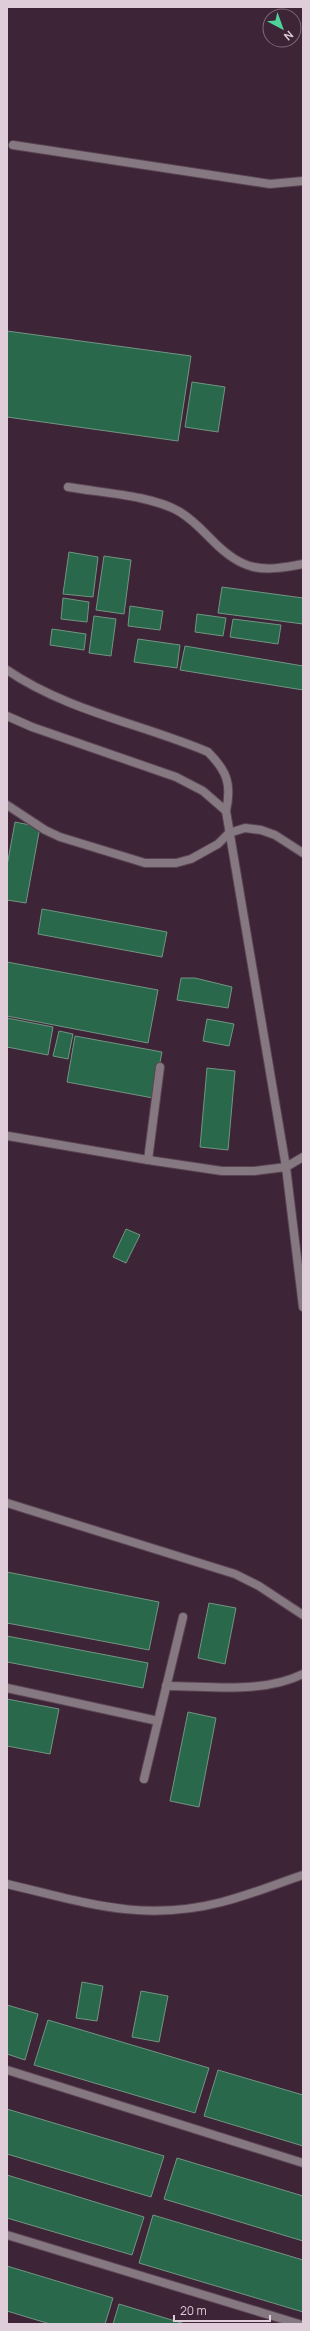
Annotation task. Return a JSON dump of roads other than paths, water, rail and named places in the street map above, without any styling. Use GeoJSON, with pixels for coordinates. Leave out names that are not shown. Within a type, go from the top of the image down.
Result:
{"type":"FeatureCollection","features":[{"type":"Feature","properties":{"kind":"street"},"geometry":{"type":"LineString","coordinates":[[13,145],[270,184],[303,181]]}},
{"type":"Feature","properties":{"kind":"street"},"geometry":{"type":"LineString","coordinates":[[68,487],[160,504],[180,512],[197,525],[228,556],[247,566],[270,570],[303,564]]}},
{"type":"Feature","properties":{"kind":"street"},"geometry":{"type":"LineString","coordinates":[[7,670],[42,690],[72,703],[208,752],[220,764],[227,778],[229,795],[226,811],[229,833],[286,1167],[303,1307]]}},
{"type":"Feature","properties":{"kind":"street"},"geometry":{"type":"LineString","coordinates":[[7,716],[32,727],[176,777],[203,791],[226,811]]}},
{"type":"Feature","properties":{"kind":"street"},"geometry":{"type":"LineString","coordinates":[[7,805],[45,830],[60,837],[145,862],[160,864],[191,859],[218,844],[229,833],[244,828],[261,830],[275,835],[303,852]]}},
{"type":"Feature","properties":{"kind":"street"},"geometry":{"type":"LineString","coordinates":[[148,1160],[160,1067]]}},
{"type":"Feature","properties":{"kind":"street"},"geometry":{"type":"LineString","coordinates":[[8,1136],[222,1171],[254,1171],[286,1167],[303,1157]]}},
{"type":"Feature","properties":{"kind":"street"},"geometry":{"type":"LineString","coordinates":[[7,1503],[235,1574],[259,1586],[303,1615]]}},
{"type":"Feature","properties":{"kind":"street"},"geometry":{"type":"LineString","coordinates":[[144,1779],[183,1617]]}},
{"type":"Feature","properties":{"kind":"street"},"geometry":{"type":"LineString","coordinates":[[166,1686],[262,1686],[278,1684],[303,1674]]}},
{"type":"Feature","properties":{"kind":"street"},"geometry":{"type":"LineString","coordinates":[[7,1688],[158,1721]]}},
{"type":"Feature","properties":{"kind":"street"},"geometry":{"type":"LineString","coordinates":[[7,1884],[85,1904],[119,1910],[154,1912],[188,1909],[223,1902],[303,1875]]}},
{"type":"Feature","properties":{"kind":"street"},"geometry":{"type":"LineString","coordinates":[[7,2070],[303,2163]]}},
{"type":"Feature","properties":{"kind":"street"},"geometry":{"type":"LineString","coordinates":[[7,2235],[299,2324]]}}]}
